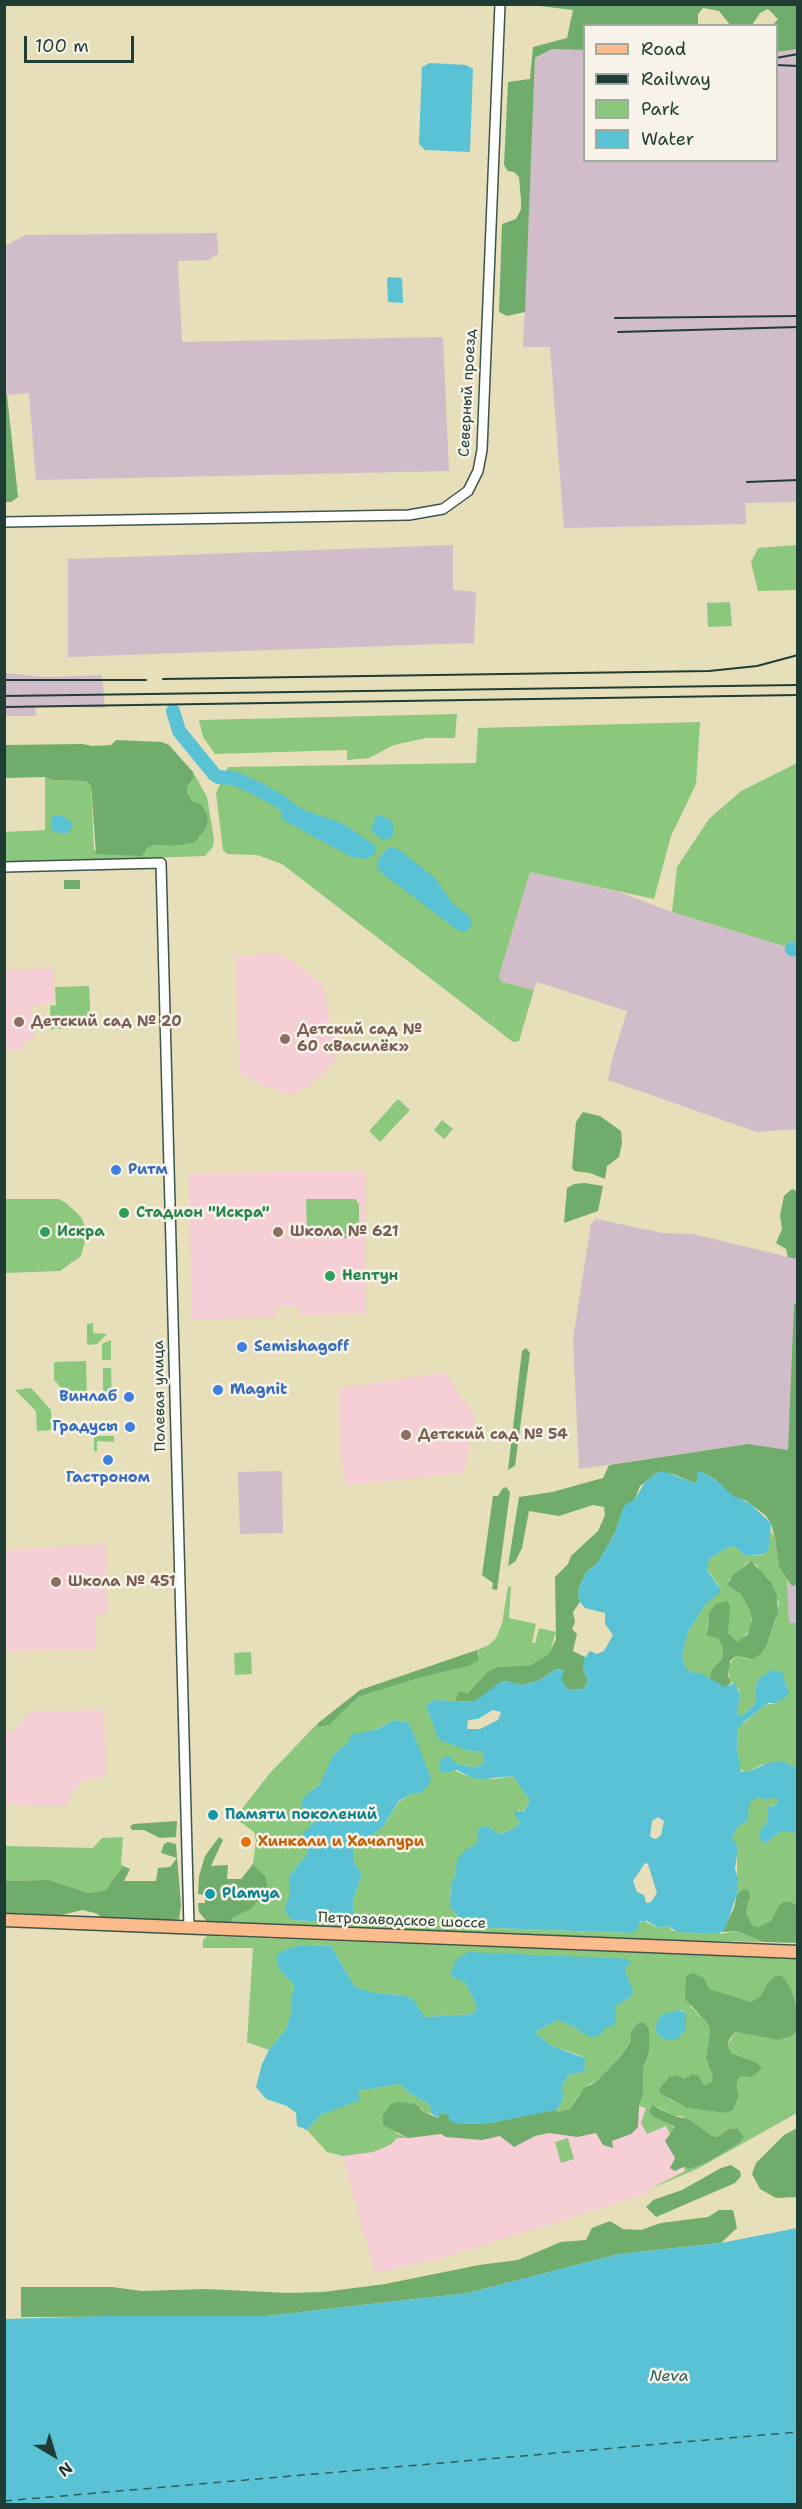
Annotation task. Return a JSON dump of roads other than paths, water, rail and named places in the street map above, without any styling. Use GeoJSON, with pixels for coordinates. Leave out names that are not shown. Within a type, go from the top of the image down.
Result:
{"type":"FeatureCollection","features":[{"type":"Feature","properties":{"kind":"main road","name":"Петрозаводское шоссе"},"geometry":{"type":"LineString","coordinates":[[4,1920],[798,1952]]}},
{"type":"Feature","properties":{"kind":"street","name":"Северный проезд"},"geometry":{"type":"LineString","coordinates":[[4,522],[409,515],[443,509],[468,491],[478,471],[482,450],[500,4]]}},
{"type":"Feature","properties":{"kind":"street","name":"Полевая улица"},"geometry":{"type":"LineString","coordinates":[[4,867],[161,863],[189,1927]]}},
{"type":"Feature","properties":{"kind":"water"},"geometry":{"type":"Polygon","coordinates":[[[430,63],[466,65],[473,69],[470,152],[425,150],[419,144],[422,67],[430,63]]]}},
{"type":"Feature","properties":{"kind":"water"},"geometry":{"type":"Polygon","coordinates":[[[389,277],[402,278],[403,303],[388,302],[387,279],[389,277]]]}},
{"type":"Feature","properties":{"kind":"water"},"geometry":{"type":"Polygon","coordinates":[[[285,799],[309,812],[342,823],[376,847],[375,854],[367,859],[352,857],[283,820],[280,801],[285,799]]]}},
{"type":"Feature","properties":{"kind":"water"},"geometry":{"type":"Polygon","coordinates":[[[377,814],[392,821],[394,834],[391,838],[383,840],[371,831],[377,814]]]}},
{"type":"Feature","properties":{"kind":"water"},"geometry":{"type":"Polygon","coordinates":[[[62,815],[73,824],[69,833],[60,834],[51,829],[52,817],[62,815]]]}},
{"type":"Feature","properties":{"kind":"water"},"geometry":{"type":"Polygon","coordinates":[[[390,847],[398,849],[435,878],[452,903],[469,916],[472,924],[468,930],[459,931],[383,874],[377,867],[378,861],[390,847]]]}},
{"type":"Feature","properties":{"kind":"water"},"geometry":{"type":"Polygon","coordinates":[[[663,1471],[695,1483],[698,1472],[702,1472],[716,1480],[733,1496],[750,1504],[771,1523],[769,1549],[765,1554],[745,1556],[737,1548],[731,1546],[709,1559],[707,1570],[720,1592],[705,1605],[688,1632],[682,1655],[685,1667],[690,1672],[700,1673],[725,1687],[735,1683],[740,1695],[737,1715],[742,1716],[755,1704],[756,1686],[759,1679],[771,1670],[782,1672],[789,1693],[776,1703],[768,1703],[744,1722],[738,1729],[737,1747],[741,1772],[782,1761],[797,1768],[797,1833],[781,1831],[765,1844],[759,1837],[759,1833],[768,1819],[768,1807],[776,1805],[778,1800],[775,1797],[766,1800],[758,1797],[749,1803],[748,1820],[736,1829],[732,1838],[738,1848],[735,1868],[738,1880],[737,1894],[725,1929],[719,1934],[677,1932],[668,1926],[659,1928],[647,1921],[640,1921],[638,1929],[631,1933],[492,1928],[463,1924],[450,1906],[451,1883],[456,1874],[458,1859],[463,1852],[477,1843],[477,1831],[481,1827],[487,1826],[500,1834],[514,1828],[520,1823],[515,1811],[524,1811],[530,1801],[513,1776],[485,1779],[472,1778],[457,1770],[442,1773],[439,1768],[440,1761],[444,1757],[449,1756],[455,1763],[471,1767],[484,1763],[484,1754],[481,1751],[473,1752],[439,1740],[426,1706],[433,1700],[474,1702],[499,1683],[507,1681],[523,1685],[538,1681],[556,1669],[564,1671],[561,1680],[569,1690],[582,1689],[587,1684],[588,1680],[583,1669],[584,1659],[590,1651],[597,1654],[604,1651],[613,1635],[605,1624],[605,1613],[585,1608],[580,1602],[579,1588],[586,1572],[597,1564],[615,1533],[624,1506],[635,1499],[645,1482],[663,1471]],[[493,1710],[478,1719],[468,1720],[467,1729],[480,1729],[498,1720],[501,1712],[493,1710]],[[658,1817],[652,1821],[650,1836],[656,1839],[661,1835],[664,1821],[658,1817]],[[645,1863],[633,1881],[637,1892],[644,1895],[646,1903],[651,1902],[657,1893],[648,1864],[645,1863]]]}},
{"type":"Feature","properties":{"kind":"water"},"geometry":{"type":"Polygon","coordinates":[[[395,1720],[407,1722],[412,1730],[431,1778],[430,1783],[421,1793],[411,1794],[399,1801],[383,1827],[353,1849],[353,1860],[362,1874],[353,1900],[354,1914],[350,1921],[344,1923],[292,1920],[285,1912],[285,1905],[289,1898],[289,1876],[308,1853],[306,1845],[299,1837],[314,1823],[310,1811],[301,1807],[303,1798],[320,1784],[333,1755],[348,1742],[353,1732],[356,1734],[377,1729],[395,1720]]]}},
{"type":"Feature","properties":{"kind":"water"},"geometry":{"type":"Polygon","coordinates":[[[301,1945],[331,1946],[355,1987],[413,1999],[425,2017],[473,2014],[477,2006],[465,1982],[450,1976],[455,1961],[468,1952],[629,1959],[631,1963],[626,1967],[626,1974],[633,1990],[632,1996],[616,2006],[616,2024],[605,2028],[602,2034],[590,2038],[586,2033],[581,2033],[576,2028],[558,2020],[535,2032],[550,2045],[587,2059],[584,2063],[585,2071],[568,2075],[561,2089],[564,2093],[561,2103],[556,2110],[491,2123],[460,2124],[451,2122],[447,2114],[439,2113],[438,2118],[432,2114],[429,2104],[409,2093],[400,2084],[358,2091],[360,2100],[321,2115],[307,2130],[297,2126],[296,2113],[287,2106],[266,2099],[256,2087],[262,2064],[269,2050],[286,2029],[292,2010],[294,1985],[279,1969],[276,1956],[284,1950],[301,1945]]]}},
{"type":"Feature","properties":{"kind":"water"},"geometry":{"type":"Polygon","coordinates":[[[678,2010],[686,2013],[686,2029],[676,2040],[664,2040],[655,2031],[657,2022],[661,2015],[678,2010]]]}},
{"type":"Feature","properties":{"kind":"water","name":"Neva"},"geometry":{"type":"Polygon","coordinates":[[[797,2228],[797,2504],[5,2504],[5,2319],[108,2316],[266,2316],[468,2293],[619,2254],[721,2243],[797,2228]]]}},
{"type":"Feature","properties":{"kind":"waterway"},"geometry":{"type":"LineString","coordinates":[[173,711],[179,731],[214,774],[218,777],[234,778],[252,786],[280,801],[292,812]]}},
{"type":"Feature","properties":{"kind":"waterway"},"geometry":{"type":"LineString","coordinates":[[792,949],[798,950]]}},
{"type":"Feature","properties":{"kind":"railway"},"geometry":{"type":"LineString","coordinates":[[778,58],[798,54]]}},
{"type":"Feature","properties":{"kind":"railway"},"geometry":{"type":"LineString","coordinates":[[778,65],[798,66]]}},
{"type":"Feature","properties":{"kind":"railway"},"geometry":{"type":"LineString","coordinates":[[615,318],[798,316]]}},
{"type":"Feature","properties":{"kind":"railway"},"geometry":{"type":"LineString","coordinates":[[618,332],[798,327]]}},
{"type":"Feature","properties":{"kind":"railway"},"geometry":{"type":"LineString","coordinates":[[747,482],[798,480]]}},
{"type":"Feature","properties":{"kind":"railway"},"geometry":{"type":"LineString","coordinates":[[163,679],[709,671],[757,666],[798,655]]}},
{"type":"Feature","properties":{"kind":"railway"},"geometry":{"type":"LineString","coordinates":[[4,680],[146,680]]}},
{"type":"Feature","properties":{"kind":"railway"},"geometry":{"type":"LineString","coordinates":[[4,696],[798,685]]}},
{"type":"Feature","properties":{"kind":"railway"},"geometry":{"type":"LineString","coordinates":[[4,707],[798,695]]}},
{"type":"Feature","properties":{"kind":"place","name":"Детский сад № 20"},"geometry":{"type":"Point","coordinates":[19,1022]}},
{"type":"Feature","properties":{"kind":"place","name":"Детский сад № 60 «Василёк»"},"geometry":{"type":"Point","coordinates":[285,1039]}},
{"type":"Feature","properties":{"kind":"place","name":"Ритм"},"geometry":{"type":"Point","coordinates":[116,1170]}},
{"type":"Feature","properties":{"kind":"place","name":"Стадион \"Искра\""},"geometry":{"type":"Point","coordinates":[124,1213]}},
{"type":"Feature","properties":{"kind":"place","name":"Искра"},"geometry":{"type":"Point","coordinates":[45,1232]}},
{"type":"Feature","properties":{"kind":"place","name":"Школа № 621"},"geometry":{"type":"Point","coordinates":[278,1232]}},
{"type":"Feature","properties":{"kind":"place","name":"Нептун"},"geometry":{"type":"Point","coordinates":[330,1276]}},
{"type":"Feature","properties":{"kind":"place","name":"Semishagoff"},"geometry":{"type":"Point","coordinates":[242,1347]}},
{"type":"Feature","properties":{"kind":"place","name":"Magnit"},"geometry":{"type":"Point","coordinates":[218,1390]}},
{"type":"Feature","properties":{"kind":"place","name":"Винлаб"},"geometry":{"type":"Point","coordinates":[129,1397]}},
{"type":"Feature","properties":{"kind":"place","name":"Градусы"},"geometry":{"type":"Point","coordinates":[130,1427]}},
{"type":"Feature","properties":{"kind":"place","name":"Детский сад № 54"},"geometry":{"type":"Point","coordinates":[406,1435]}},
{"type":"Feature","properties":{"kind":"place","name":"Гастроном"},"geometry":{"type":"Point","coordinates":[108,1460]}},
{"type":"Feature","properties":{"kind":"place","name":"Школа № 451"},"geometry":{"type":"Point","coordinates":[56,1582]}},
{"type":"Feature","properties":{"kind":"place","name":"Памяти поколений"},"geometry":{"type":"Point","coordinates":[213,1815]}},
{"type":"Feature","properties":{"kind":"place","name":"Хинкали и Хачапури"},"geometry":{"type":"Point","coordinates":[246,1842]}},
{"type":"Feature","properties":{"kind":"place","name":"Plamya"},"geometry":{"type":"Point","coordinates":[210,1894]}}]}
